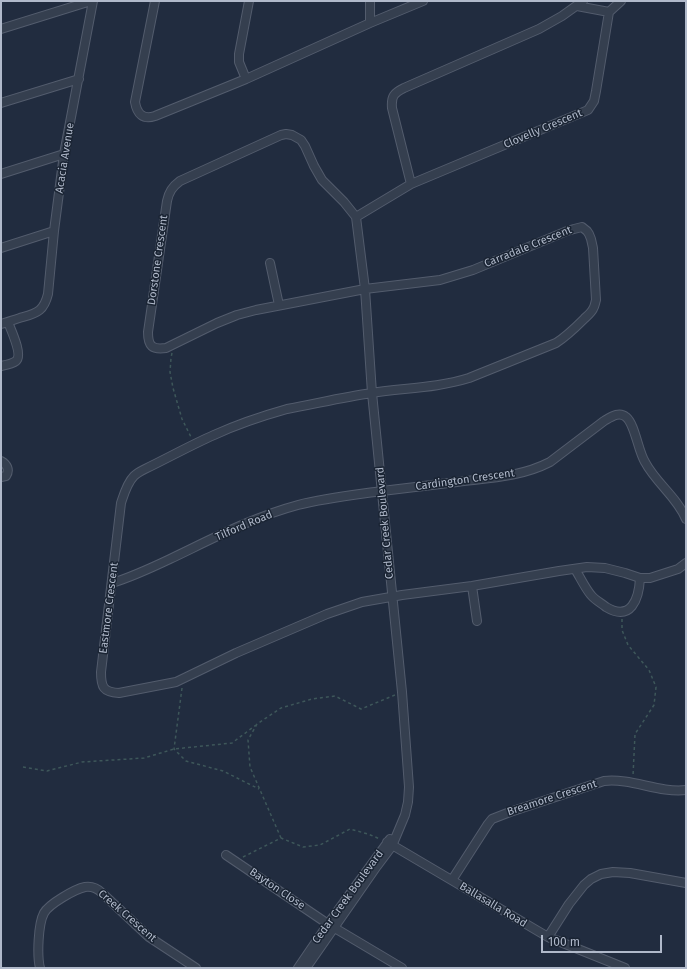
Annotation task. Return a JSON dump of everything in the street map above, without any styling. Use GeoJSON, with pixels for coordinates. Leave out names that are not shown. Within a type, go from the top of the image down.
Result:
{"type":"FeatureCollection","features":[{"type":"Feature","properties":{"kind":"street"},"geometry":{"type":"LineString","coordinates":[[1,29],[92,1]]}},
{"type":"Feature","properties":{"kind":"street","name":"Acacia Avenue"},"geometry":{"type":"LineString","coordinates":[[5,323],[37,313],[46,302],[64,154],[92,1]]}},
{"type":"Feature","properties":{"kind":"street"},"geometry":{"type":"LineString","coordinates":[[155,1],[135,102],[138,112],[141,115],[148,117],[152,117],[246,79],[370,23],[424,1]]}},
{"type":"Feature","properties":{"kind":"street"},"geometry":{"type":"LineString","coordinates":[[246,79],[239,62],[238,54],[249,1]]}},
{"type":"Feature","properties":{"kind":"street"},"geometry":{"type":"LineString","coordinates":[[370,1],[370,23]]}},
{"type":"Feature","properties":{"kind":"street"},"geometry":{"type":"LineString","coordinates":[[411,184],[391,103],[393,95],[397,91],[539,29],[580,3],[609,12],[621,1]]}},
{"type":"Feature","properties":{"kind":"street","name":"Clovelly Crescent"},"geometry":{"type":"LineString","coordinates":[[356,217],[411,184],[588,110],[594,101],[609,12]]}},
{"type":"Feature","properties":{"kind":"street"},"geometry":{"type":"LineString","coordinates":[[1,103],[78,79]]}},
{"type":"Feature","properties":{"kind":"street","name":"Dorstone Crescent"},"geometry":{"type":"LineString","coordinates":[[356,217],[344,202],[322,180],[305,146],[301,140],[292,135],[281,135],[180,181],[174,185],[170,191],[167,201],[148,339],[151,346],[158,349],[166,348],[217,323],[238,315],[279,305],[365,289]]}},
{"type":"Feature","properties":{"kind":"street"},"geometry":{"type":"LineString","coordinates":[[1,174],[64,154]]}},
{"type":"Feature","properties":{"kind":"street","name":"Cedar Creek Boulevard"},"geometry":{"type":"LineString","coordinates":[[298,968],[400,829],[408,802],[409,787],[402,692],[372,393],[365,289],[356,217]]}},
{"type":"Feature","properties":{"kind":"street","name":"Carradale Crescent"},"geometry":{"type":"LineString","coordinates":[[365,289],[440,280],[458,275],[582,227],[587,231],[593,248],[595,304],[589,314],[564,338],[556,343],[457,382],[372,393]]}},
{"type":"Feature","properties":{"kind":"street"},"geometry":{"type":"LineString","coordinates":[[1,248],[54,231]]}},
{"type":"Feature","properties":{"kind":"street"},"geometry":{"type":"LineString","coordinates":[[270,263],[279,305]]}},
{"type":"Feature","properties":{"kind":"street"},"geometry":{"type":"LineString","coordinates":[[1,366],[14,363],[19,358],[18,349],[5,323]]}},
{"type":"Feature","properties":{"kind":"street","name":"Eastmore Crescent"},"geometry":{"type":"LineString","coordinates":[[372,393],[287,409],[230,428],[135,475],[130,481],[121,503],[101,672],[102,686],[106,690],[119,693],[176,682],[236,653],[327,614],[362,602],[392,597]]}},
{"type":"Feature","properties":{"kind":"street","name":"Cardington Crescent"},"geometry":{"type":"LineString","coordinates":[[382,491],[504,476],[529,471],[550,462],[617,414],[623,415],[629,420],[641,455],[647,466],[681,509],[686,519]]}},
{"type":"Feature","properties":{"kind":"street"},"geometry":{"type":"LineString","coordinates":[[1,461],[7,466],[8,472],[6,476],[1,477]]}},
{"type":"Feature","properties":{"kind":"street","name":"Tilford Road"},"geometry":{"type":"LineString","coordinates":[[112,583],[143,572],[242,525],[275,512],[310,502],[382,491]]}},
{"type":"Feature","properties":{"kind":"street"},"geometry":{"type":"LineString","coordinates":[[392,597],[472,586],[587,567],[605,568],[640,578],[650,578],[678,569],[686,563]]}},
{"type":"Feature","properties":{"kind":"street"},"geometry":{"type":"LineString","coordinates":[[575,569],[591,595],[610,609],[621,612],[628,610],[635,602],[640,588],[640,578]]}},
{"type":"Feature","properties":{"kind":"street"},"geometry":{"type":"LineString","coordinates":[[472,586],[477,621]]}},
{"type":"Feature","properties":{"kind":"street","name":"Breamore Crescent"},"geometry":{"type":"LineString","coordinates":[[452,880],[480,835],[492,819],[510,812],[604,781],[613,780],[666,790],[686,790]]}},
{"type":"Feature","properties":{"kind":"street","name":"Ballasalla Road"},"geometry":{"type":"LineString","coordinates":[[390,844],[548,937],[625,968]]}},
{"type":"Feature","properties":{"kind":"street","name":"Bayton Close"},"geometry":{"type":"LineString","coordinates":[[226,855],[331,925],[402,968]]}},
{"type":"Feature","properties":{"kind":"street"},"geometry":{"type":"LineString","coordinates":[[548,937],[584,884],[601,874],[613,872],[630,873],[686,883]]}},
{"type":"Feature","properties":{"kind":"street","name":"Creek Crescent"},"geometry":{"type":"LineString","coordinates":[[40,968],[38,948],[41,922],[44,911],[55,902],[75,891],[89,887],[97,889],[102,893],[149,937],[196,968]]}},
{"type":"Feature","properties":{"kind":"street","name":"Cedar Creek Boulevard"},"geometry":{"type":"LineString","coordinates":[[306,968],[331,925]]}},
{"type":"Feature","properties":{"kind":"path"},"geometry":{"type":"LineString","coordinates":[[175,344],[171,358],[170,372],[173,388],[182,419],[194,445]]}},
{"type":"Feature","properties":{"kind":"path"},"geometry":{"type":"LineString","coordinates":[[621,612],[622,630],[628,645],[649,670],[656,687],[654,705],[635,734],[632,784]]}},
{"type":"Feature","properties":{"kind":"path"},"geometry":{"type":"LineString","coordinates":[[174,749],[183,679]]}},
{"type":"Feature","properties":{"kind":"path"},"geometry":{"type":"LineString","coordinates":[[23,767],[47,771],[82,762],[144,758],[174,749],[232,743],[281,708],[312,699],[335,696],[361,709],[402,692]]}},
{"type":"Feature","properties":{"kind":"path"},"geometry":{"type":"LineString","coordinates":[[257,724],[248,740],[250,767],[281,838],[303,847],[320,846],[350,829],[368,834],[390,844]]}},
{"type":"Feature","properties":{"kind":"path"},"geometry":{"type":"LineString","coordinates":[[174,749],[186,761],[223,771],[259,789]]}},
{"type":"Feature","properties":{"kind":"path"},"geometry":{"type":"LineString","coordinates":[[235,861],[281,838]]}}]}
